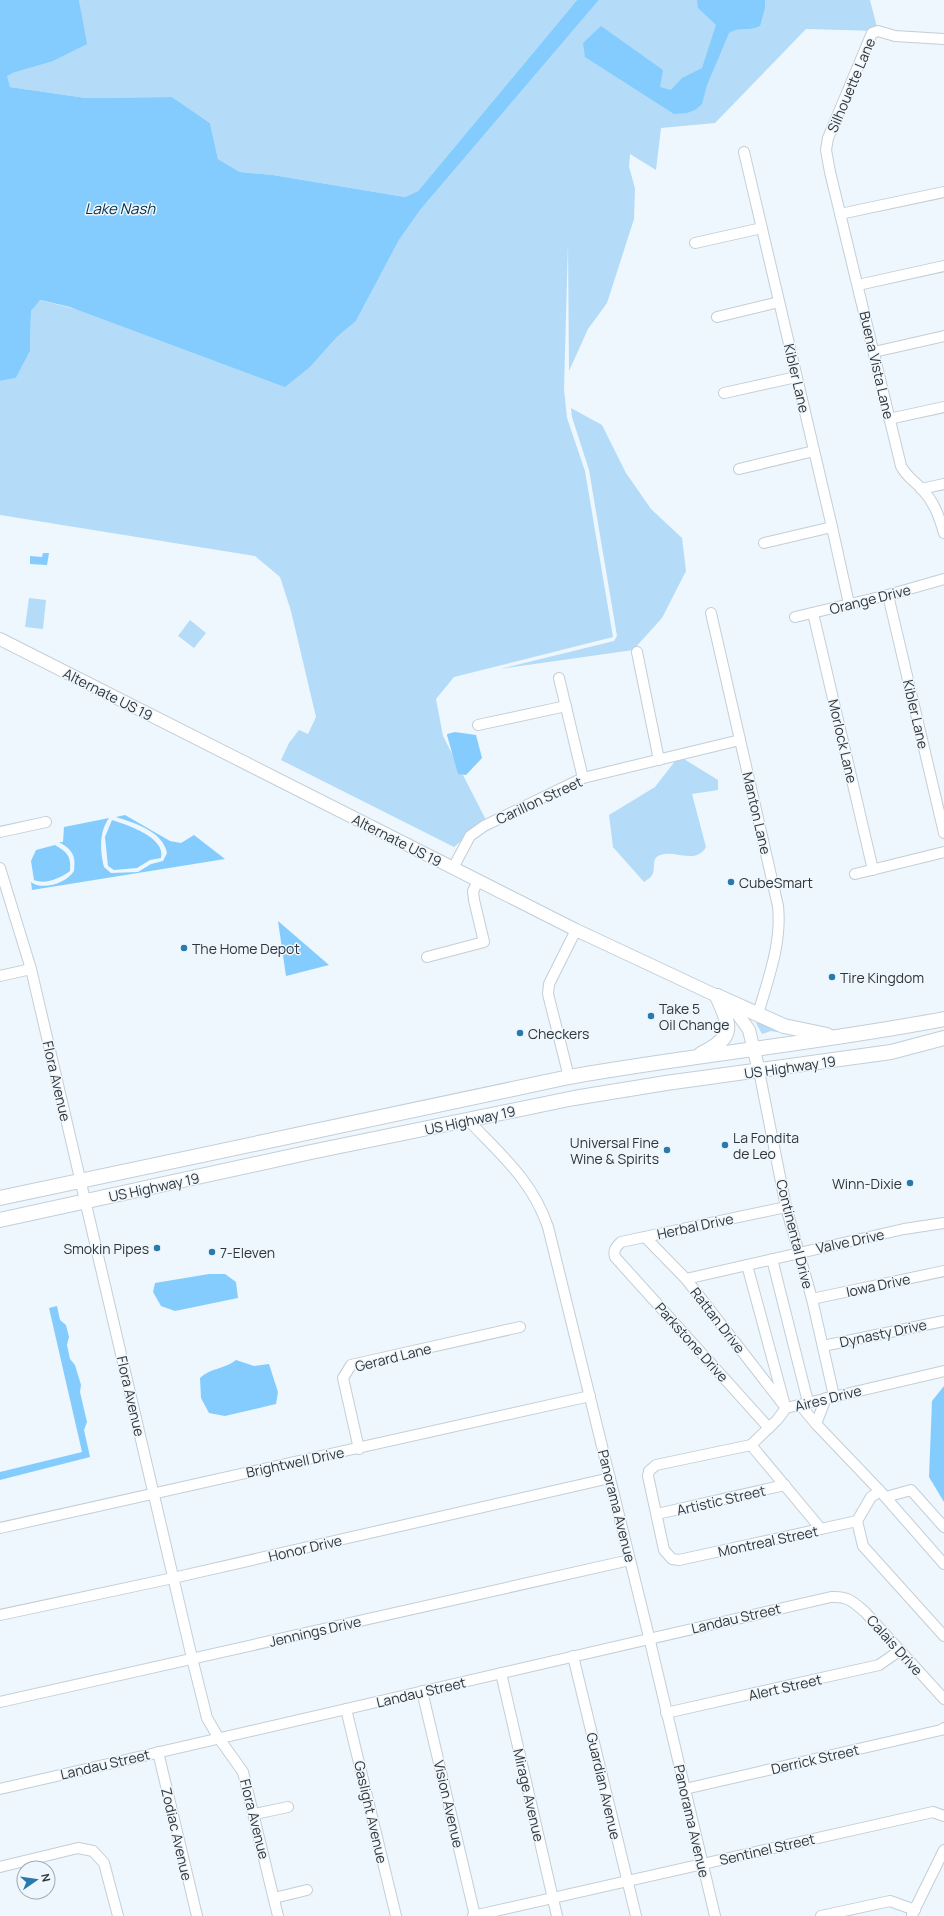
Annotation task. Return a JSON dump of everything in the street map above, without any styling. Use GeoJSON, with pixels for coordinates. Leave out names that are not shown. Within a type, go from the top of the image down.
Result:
{"type":"FeatureCollection","features":[{"type":"Feature","properties":{"kind":"highway"},"geometry":{"type":"LineString","coordinates":[[717,996],[784,1026],[842,1037]]}},
{"type":"Feature","properties":{"kind":"highway"},"geometry":{"type":"LineString","coordinates":[[695,1057],[716,1046],[726,1035],[728,1029],[727,1018],[717,996]]}},
{"type":"Feature","properties":{"kind":"highway","name":"US Highway 19"},"geometry":{"type":"LineString","coordinates":[[0,1198],[569,1077],[695,1057],[842,1037],[944,1020]]}},
{"type":"Feature","properties":{"kind":"highway","name":"US Highway 19"},"geometry":{"type":"LineString","coordinates":[[0,1220],[311,1152],[362,1143],[617,1090],[891,1052],[944,1038]]}},
{"type":"Feature","properties":{"kind":"highway"},"geometry":{"type":"LineString","coordinates":[[468,1120],[468,1113],[472,1108],[479,1104],[557,1087],[598,1072]]}},
{"type":"Feature","properties":{"kind":"highway"},"geometry":{"type":"LineString","coordinates":[[362,1143],[381,1130],[429,1120],[435,1112],[435,1105]]}},
{"type":"Feature","properties":{"kind":"main road","name":"Alternate US 19"},"geometry":{"type":"LineString","coordinates":[[0,639],[576,930],[717,996],[737,1013],[749,1030],[759,1071]]}},
{"type":"Feature","properties":{"kind":"street","name":"Silhouette Lane"},"geometry":{"type":"LineString","coordinates":[[833,184],[826,150],[828,138],[872,33],[878,31],[895,36],[944,39]]}},
{"type":"Feature","properties":{"kind":"street","name":"Kibler Lane"},"geometry":{"type":"LineString","coordinates":[[744,152],[849,604]]}},
{"type":"Feature","properties":{"kind":"street","name":"Buena Vista Lane"},"geometry":{"type":"LineString","coordinates":[[833,184],[901,466],[911,480],[921,488],[934,505],[944,533]]}},
{"type":"Feature","properties":{"kind":"street"},"geometry":{"type":"LineString","coordinates":[[840,214],[944,192]]}},
{"type":"Feature","properties":{"kind":"street"},"geometry":{"type":"LineString","coordinates":[[696,242],[762,228]]}},
{"type":"Feature","properties":{"kind":"street"},"geometry":{"type":"LineString","coordinates":[[858,285],[944,266]]}},
{"type":"Feature","properties":{"kind":"street"},"geometry":{"type":"LineString","coordinates":[[717,318],[779,302]]}},
{"type":"Feature","properties":{"kind":"street"},"geometry":{"type":"LineString","coordinates":[[874,352],[944,336]]}},
{"type":"Feature","properties":{"kind":"street"},"geometry":{"type":"LineString","coordinates":[[724,393],[796,377]]}},
{"type":"Feature","properties":{"kind":"street"},"geometry":{"type":"LineString","coordinates":[[889,419],[944,407]]}},
{"type":"Feature","properties":{"kind":"street"},"geometry":{"type":"LineString","coordinates":[[739,469],[814,451]]}},
{"type":"Feature","properties":{"kind":"street"},"geometry":{"type":"LineString","coordinates":[[921,488],[944,484]]}},
{"type":"Feature","properties":{"kind":"street"},"geometry":{"type":"LineString","coordinates":[[764,543],[832,527]]}},
{"type":"Feature","properties":{"kind":"street","name":"Orange Drive"},"geometry":{"type":"LineString","coordinates":[[795,617],[888,595],[944,579]]}},
{"type":"Feature","properties":{"kind":"street","name":"Kibler Lane"},"geometry":{"type":"LineString","coordinates":[[888,595],[944,833]]}},
{"type":"Feature","properties":{"kind":"street","name":"Manton Lane"},"geometry":{"type":"LineString","coordinates":[[711,613],[776,900],[779,920],[778,942],[758,1014]]}},
{"type":"Feature","properties":{"kind":"street","name":"Morlock Lane"},"geometry":{"type":"LineString","coordinates":[[813,613],[873,870]]}},
{"type":"Feature","properties":{"kind":"street"},"geometry":{"type":"LineString","coordinates":[[636,652],[659,760]]}},
{"type":"Feature","properties":{"kind":"street"},"geometry":{"type":"LineString","coordinates":[[559,678],[583,778]]}},
{"type":"Feature","properties":{"kind":"street"},"geometry":{"type":"LineString","coordinates":[[478,725],[566,706]]}},
{"type":"Feature","properties":{"kind":"street","name":"Carillon Street"},"geometry":{"type":"LineString","coordinates":[[453,868],[470,836],[484,826],[583,778],[740,740]]}},
{"type":"Feature","properties":{"kind":"street"},"geometry":{"type":"LineString","coordinates":[[0,832],[46,822]]}},
{"type":"Feature","properties":{"kind":"street"},"geometry":{"type":"LineString","coordinates":[[855,874],[944,852]]}},
{"type":"Feature","properties":{"kind":"street","name":"Flora Avenue"},"geometry":{"type":"LineString","coordinates":[[0,868],[31,969],[207,1718],[218,1738],[243,1772],[255,1814],[278,1916]]}},
{"type":"Feature","properties":{"kind":"street"},"geometry":{"type":"LineString","coordinates":[[428,957],[484,942],[473,890],[478,881]]}},
{"type":"Feature","properties":{"kind":"street"},"geometry":{"type":"LineString","coordinates":[[569,1077],[548,994],[548,984],[576,930]]}},
{"type":"Feature","properties":{"kind":"street"},"geometry":{"type":"LineString","coordinates":[[0,976],[31,969]]}},
{"type":"Feature","properties":{"kind":"street","name":"Continental Drive"},"geometry":{"type":"LineString","coordinates":[[759,1071],[786,1207],[812,1299],[823,1346],[830,1397]]}},
{"type":"Feature","properties":{"kind":"street","name":"Panorama Avenue"},"geometry":{"type":"LineString","coordinates":[[468,1120],[525,1180],[540,1206],[548,1227],[649,1637],[714,1916]]}},
{"type":"Feature","properties":{"kind":"street","name":"Herbal Drive"},"geometry":{"type":"LineString","coordinates":[[615,1257],[615,1249],[621,1242],[786,1207]]}},
{"type":"Feature","properties":{"kind":"street","name":"Valve Drive"},"geometry":{"type":"LineString","coordinates":[[686,1279],[904,1229],[944,1223]]}},
{"type":"Feature","properties":{"kind":"street","name":"Rattan Drive"},"geometry":{"type":"LineString","coordinates":[[645,1237],[686,1279],[786,1408]]}},
{"type":"Feature","properties":{"kind":"street","name":"Parkstone Drive"},"geometry":{"type":"LineString","coordinates":[[615,1257],[769,1428]]}},
{"type":"Feature","properties":{"kind":"street"},"geometry":{"type":"LineString","coordinates":[[772,1259],[804,1404],[816,1424],[883,1494],[944,1564]]}},
{"type":"Feature","properties":{"kind":"street"},"geometry":{"type":"LineString","coordinates":[[747,1265],[786,1408]]}},
{"type":"Feature","properties":{"kind":"street","name":"Iowa Drive"},"geometry":{"type":"LineString","coordinates":[[812,1299],[944,1271]]}},
{"type":"Feature","properties":{"kind":"street","name":"Dynasty Drive"},"geometry":{"type":"LineString","coordinates":[[823,1346],[944,1321]]}},
{"type":"Feature","properties":{"kind":"street","name":"Gerard Lane"},"geometry":{"type":"LineString","coordinates":[[359,1449],[343,1378],[351,1365],[520,1327]]}},
{"type":"Feature","properties":{"kind":"street","name":"Aires Drive"},"geometry":{"type":"LineString","coordinates":[[751,1445],[778,1420],[786,1408],[944,1371]]}},
{"type":"Feature","properties":{"kind":"street","name":"Brightwell Drive"},"geometry":{"type":"LineString","coordinates":[[0,1528],[153,1493],[359,1449],[590,1396]]}},
{"type":"Feature","properties":{"kind":"street"},"geometry":{"type":"LineString","coordinates":[[816,1424],[830,1397]]}},
{"type":"Feature","properties":{"kind":"street"},"geometry":{"type":"LineString","coordinates":[[657,1514],[648,1476],[649,1471],[656,1465],[751,1445],[821,1529]]}},
{"type":"Feature","properties":{"kind":"street","name":"Honor Drive"},"geometry":{"type":"LineString","coordinates":[[0,1615],[173,1578],[610,1478]]}},
{"type":"Feature","properties":{"kind":"street","name":"Artistic Street"},"geometry":{"type":"LineString","coordinates":[[657,1514],[785,1485]]}},
{"type":"Feature","properties":{"kind":"street"},"geometry":{"type":"LineString","coordinates":[[944,1527],[911,1490],[871,1497],[857,1521],[863,1546],[944,1636]]}},
{"type":"Feature","properties":{"kind":"street","name":"Montreal Street"},"geometry":{"type":"LineString","coordinates":[[657,1514],[664,1550],[672,1559],[679,1560],[857,1521]]}},
{"type":"Feature","properties":{"kind":"street","name":"Jennings Drive"},"geometry":{"type":"LineString","coordinates":[[0,1702],[630,1560]]}},
{"type":"Feature","properties":{"kind":"street","name":"Landau Street"},"geometry":{"type":"LineString","coordinates":[[0,1789],[501,1674],[649,1637],[831,1597],[842,1596]]}},
{"type":"Feature","properties":{"kind":"street","name":"Calais Drive"},"geometry":{"type":"LineString","coordinates":[[842,1596],[850,1599],[864,1612],[944,1699]]}},
{"type":"Feature","properties":{"kind":"street","name":"Alert Street"},"geometry":{"type":"LineString","coordinates":[[666,1713],[879,1666],[899,1651]]}},
{"type":"Feature","properties":{"kind":"street","name":"Guardian Avenue"},"geometry":{"type":"LineString","coordinates":[[573,1656],[636,1916]]}},
{"type":"Feature","properties":{"kind":"street","name":"Mirage Avenue"},"geometry":{"type":"LineString","coordinates":[[501,1674],[557,1916]]}},
{"type":"Feature","properties":{"kind":"street","name":"Vision Avenue"},"geometry":{"type":"LineString","coordinates":[[422,1691],[474,1916]]}},
{"type":"Feature","properties":{"kind":"street","name":"Gaslight Avenue"},"geometry":{"type":"LineString","coordinates":[[346,1709],[396,1916]]}},
{"type":"Feature","properties":{"kind":"street","name":"Derrick Street"},"geometry":{"type":"LineString","coordinates":[[684,1789],[941,1730],[944,1728]]}},
{"type":"Feature","properties":{"kind":"street","name":"Zodiac Avenue"},"geometry":{"type":"LineString","coordinates":[[158,1752],[197,1916]]}},
{"type":"Feature","properties":{"kind":"street"},"geometry":{"type":"LineString","coordinates":[[255,1814],[288,1807]]}},
{"type":"Feature","properties":{"kind":"street","name":"Sentinel Street"},"geometry":{"type":"LineString","coordinates":[[474,1916],[933,1812],[944,1816]]}},
{"type":"Feature","properties":{"kind":"street"},"geometry":{"type":"LineString","coordinates":[[0,1867],[78,1848],[93,1851],[104,1863],[118,1916]]}},
{"type":"Feature","properties":{"kind":"street"},"geometry":{"type":"LineString","coordinates":[[821,1916],[890,1900],[913,1913],[944,1850]]}},
{"type":"Feature","properties":{"kind":"street"},"geometry":{"type":"LineString","coordinates":[[274,1898],[307,1890]]}},
{"type":"Feature","properties":{"kind":"shaded area"},"geometry":{"type":"Polygon","coordinates":[[[79,0],[577,0],[418,191],[405,197],[273,175],[240,172],[218,159],[210,123],[172,97],[86,98],[10,87],[6,76],[15,72],[82,20],[79,0]]]}},
{"type":"Feature","properties":{"kind":"shaded area"},"geometry":{"type":"Polygon","coordinates":[[[599,0],[870,0],[878,31],[806,29],[715,123],[661,128],[656,170],[630,154],[629,167],[635,188],[634,219],[607,303],[588,329],[569,371],[568,243],[564,389],[567,418],[585,471],[613,637],[454,677],[436,699],[443,736],[486,820],[454,847],[281,760],[289,743],[299,730],[308,734],[316,717],[291,611],[280,577],[255,556],[0,515],[0,381],[16,378],[30,351],[31,311],[39,300],[311,366],[337,337],[356,321],[399,240],[421,209],[599,0]]]}},
{"type":"Feature","properties":{"kind":"shaded area"},"geometry":{"type":"Polygon","coordinates":[[[571,408],[602,425],[626,473],[651,509],[682,538],[686,571],[662,618],[633,650],[500,669],[614,641],[617,636],[589,470],[572,417],[571,408]]]}},
{"type":"Feature","properties":{"kind":"shaded area"},"geometry":{"type":"Polygon","coordinates":[[[29,598],[46,600],[43,629],[25,627],[29,598]]]}},
{"type":"Feature","properties":{"kind":"shaded area"},"geometry":{"type":"Polygon","coordinates":[[[190,620],[206,633],[194,648],[178,636],[190,620]]]}},
{"type":"Feature","properties":{"kind":"shaded area"},"geometry":{"type":"Polygon","coordinates":[[[679,756],[718,780],[718,790],[692,794],[706,847],[701,853],[696,855],[664,854],[656,857],[654,861],[654,871],[644,882],[613,847],[609,815],[655,787],[679,756]]]}},
{"type":"Feature","properties":{"kind":"shaded area"},"geometry":{"type":"Polygon","coordinates":[[[760,1022],[777,1032],[771,1031],[762,1034],[756,1023],[760,1022]]]}},
{"type":"Feature","properties":{"kind":"water","name":"Lake Nash"},"geometry":{"type":"Polygon","coordinates":[[[0,0],[79,0],[87,44],[53,61],[15,72],[7,76],[10,87],[86,98],[172,97],[210,123],[218,159],[240,172],[273,175],[405,197],[418,191],[577,0],[599,0],[421,209],[399,240],[356,321],[337,337],[311,366],[285,387],[70,307],[40,300],[31,311],[30,351],[16,378],[0,381],[0,0]]]}},
{"type":"Feature","properties":{"kind":"water"},"geometry":{"type":"Polygon","coordinates":[[[697,0],[765,0],[765,8],[760,26],[729,33],[707,85],[702,104],[695,110],[687,113],[674,114],[585,57],[583,43],[601,26],[663,70],[660,87],[671,90],[682,78],[702,68],[716,25],[698,8],[697,0]]]}},
{"type":"Feature","properties":{"kind":"water"},"geometry":{"type":"Polygon","coordinates":[[[43,553],[49,553],[47,565],[30,564],[30,556],[42,557],[43,553]]]}},
{"type":"Feature","properties":{"kind":"water"},"geometry":{"type":"Polygon","coordinates":[[[455,732],[476,735],[482,758],[466,775],[458,774],[447,735],[455,732]]]}},
{"type":"Feature","properties":{"kind":"water"},"geometry":{"type":"Polygon","coordinates":[[[125,815],[170,841],[181,843],[194,835],[225,859],[32,890],[31,882],[36,885],[48,886],[66,879],[74,871],[74,857],[68,848],[59,842],[63,842],[64,827],[109,818],[103,829],[101,848],[104,867],[111,873],[138,872],[151,864],[163,861],[167,853],[160,839],[139,825],[116,817],[125,815]]]}},
{"type":"Feature","properties":{"kind":"water"},"geometry":{"type":"Polygon","coordinates":[[[112,820],[127,825],[152,838],[158,844],[161,851],[161,858],[150,860],[137,868],[114,870],[108,866],[105,837],[112,820]]]}},
{"type":"Feature","properties":{"kind":"water"},"geometry":{"type":"Polygon","coordinates":[[[55,845],[68,855],[70,871],[53,880],[43,882],[34,880],[31,861],[36,850],[55,845]]]}},
{"type":"Feature","properties":{"kind":"water"},"geometry":{"type":"Polygon","coordinates":[[[278,921],[329,965],[286,976],[278,921]]]}},
{"type":"Feature","properties":{"kind":"water"},"geometry":{"type":"Polygon","coordinates":[[[209,1274],[225,1274],[236,1282],[238,1298],[175,1311],[161,1306],[153,1292],[155,1283],[209,1274]]]}},
{"type":"Feature","properties":{"kind":"water"},"geometry":{"type":"Polygon","coordinates":[[[57,1306],[60,1320],[66,1325],[69,1337],[67,1345],[70,1359],[75,1365],[81,1385],[80,1392],[87,1422],[84,1430],[90,1457],[0,1480],[0,1472],[82,1452],[49,1308],[57,1306]]]}},
{"type":"Feature","properties":{"kind":"water"},"geometry":{"type":"Polygon","coordinates":[[[236,1360],[254,1366],[269,1364],[278,1392],[276,1404],[225,1416],[209,1413],[201,1398],[200,1378],[208,1372],[236,1360]]]}},
{"type":"Feature","properties":{"kind":"water"},"geometry":{"type":"Polygon","coordinates":[[[944,1386],[944,1502],[929,1477],[932,1401],[944,1386]]]}},
{"type":"Feature","properties":{"kind":"place","name":"CubeSmart"},"geometry":{"type":"Point","coordinates":[731,882]}},
{"type":"Feature","properties":{"kind":"place","name":"The Home Depot"},"geometry":{"type":"Point","coordinates":[184,948]}},
{"type":"Feature","properties":{"kind":"place","name":"Tire Kingdom"},"geometry":{"type":"Point","coordinates":[832,977]}},
{"type":"Feature","properties":{"kind":"place","name":"Take 5 Oil Change"},"geometry":{"type":"Point","coordinates":[651,1016]}},
{"type":"Feature","properties":{"kind":"place","name":"Checkers"},"geometry":{"type":"Point","coordinates":[520,1033]}},
{"type":"Feature","properties":{"kind":"place","name":"La Fondita de Leo"},"geometry":{"type":"Point","coordinates":[725,1145]}},
{"type":"Feature","properties":{"kind":"place","name":"Universal Fine Wine & Spirits"},"geometry":{"type":"Point","coordinates":[667,1150]}},
{"type":"Feature","properties":{"kind":"place","name":"Winn-Dixie"},"geometry":{"type":"Point","coordinates":[910,1183]}},
{"type":"Feature","properties":{"kind":"place","name":"Smokin Pipes"},"geometry":{"type":"Point","coordinates":[157,1248]}},
{"type":"Feature","properties":{"kind":"place","name":"7-Eleven"},"geometry":{"type":"Point","coordinates":[212,1252]}}]}
